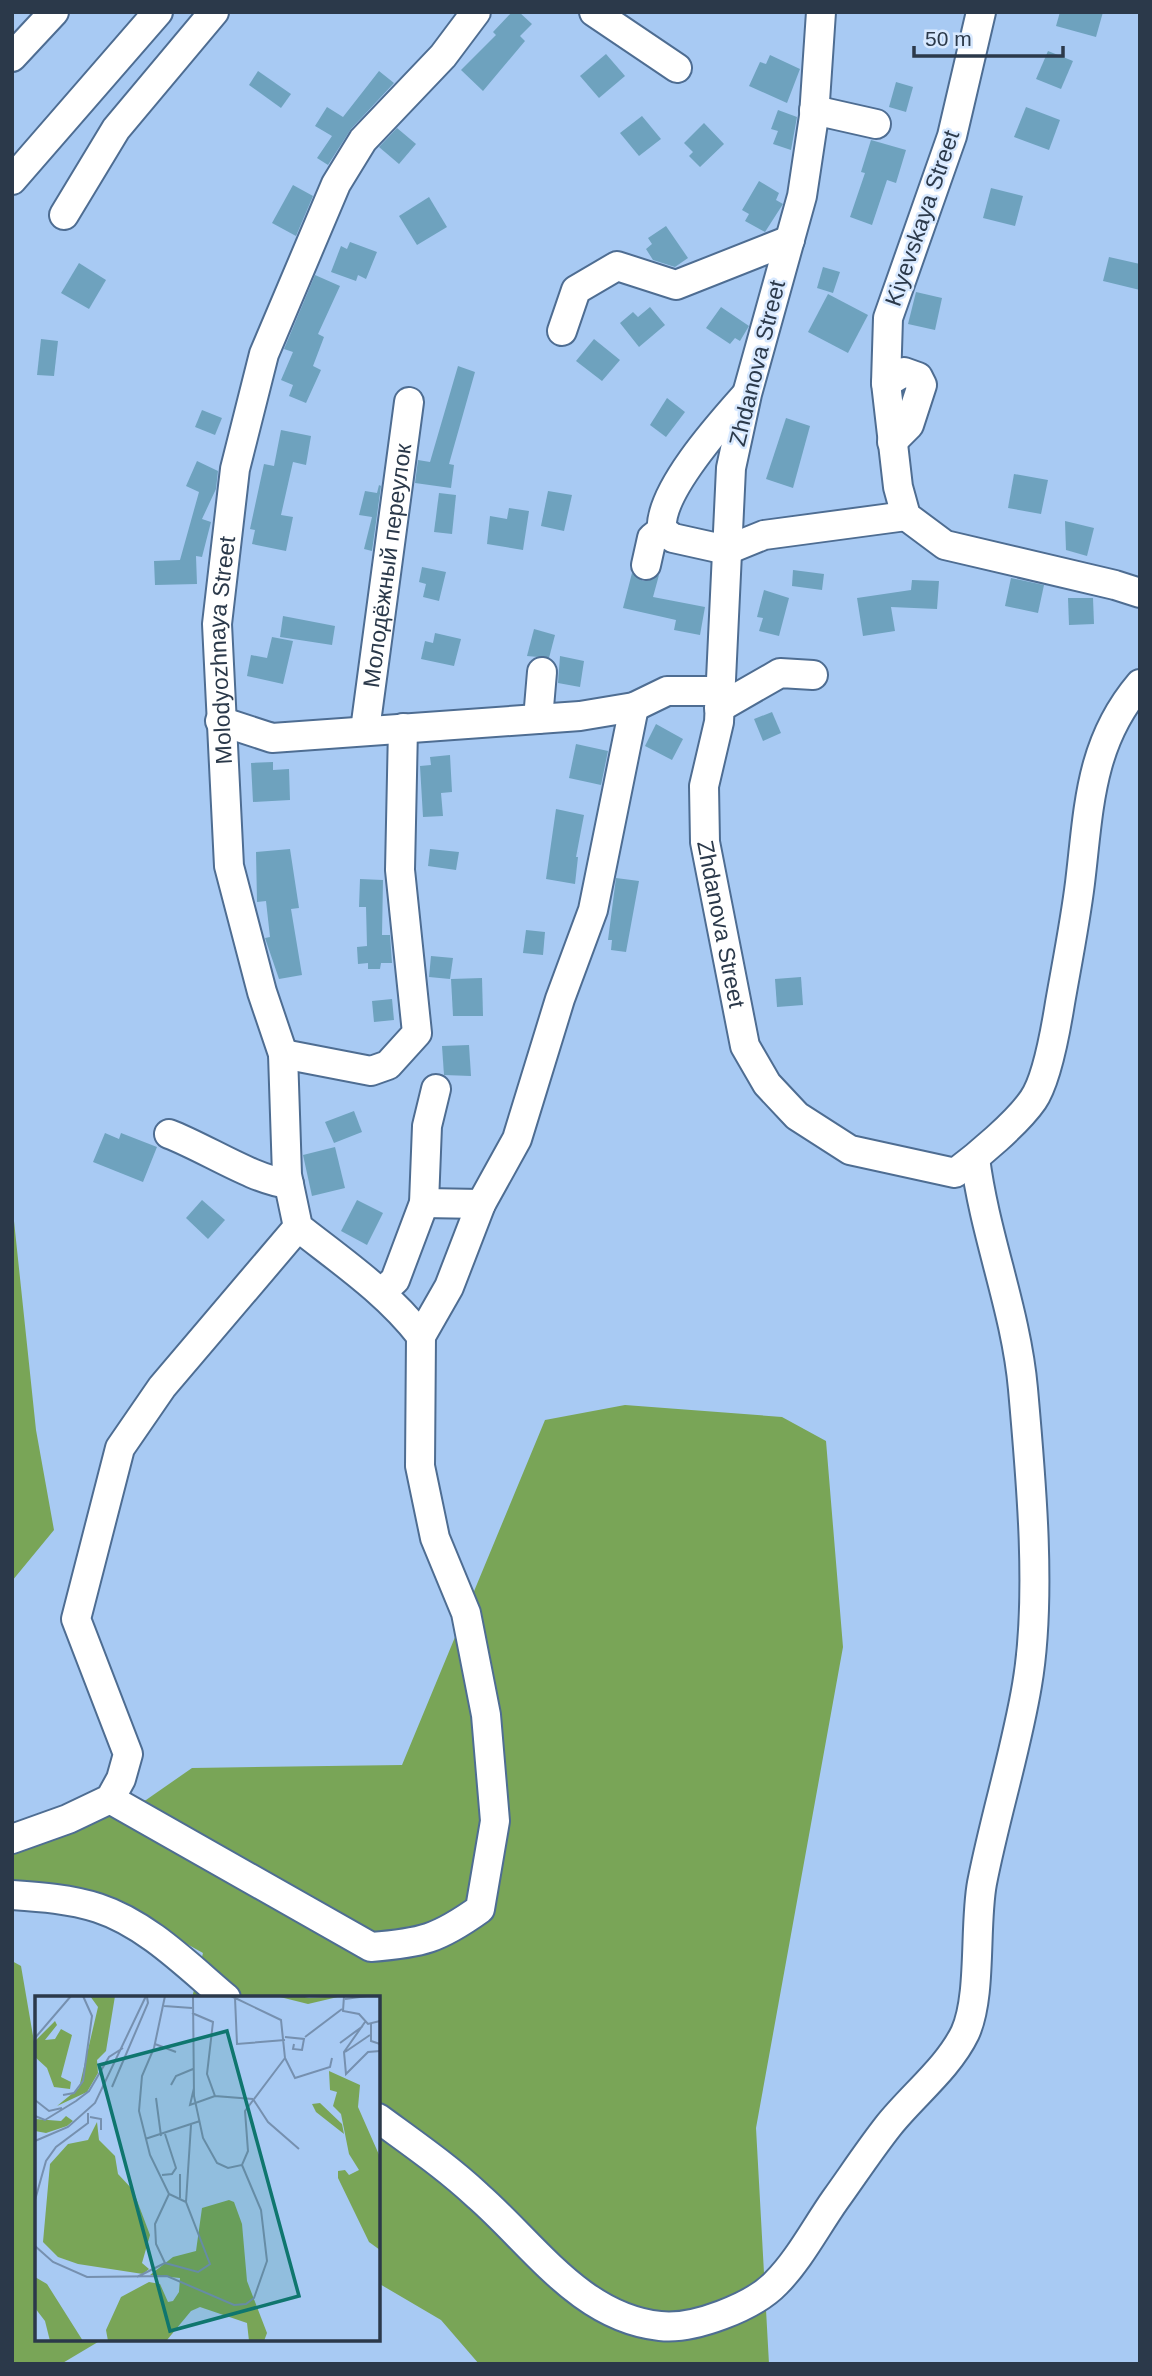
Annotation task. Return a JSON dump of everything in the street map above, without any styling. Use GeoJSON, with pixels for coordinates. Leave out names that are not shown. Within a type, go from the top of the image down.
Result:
{"type":"FeatureCollection","features":[{"type":"Feature","properties":{"kind":"street"},"geometry":{"type":"LineString","coordinates":[[12,57],[54,12]]}},
{"type":"Feature","properties":{"kind":"street"},"geometry":{"type":"LineString","coordinates":[[12,180],[158,12]]}},
{"type":"Feature","properties":{"kind":"street"},"geometry":{"type":"LineString","coordinates":[[64,215],[116,129],[214,12]]}},
{"type":"Feature","properties":{"kind":"street","name":"Molodyozhnaya Street"},"geometry":{"type":"LineString","coordinates":[[298,1227],[289,1184],[283,1054],[262,992],[229,866],[217,624],[235,469],[264,354],[336,184],[363,140],[443,56],[476,12]]}},
{"type":"Feature","properties":{"kind":"street"},"geometry":{"type":"LineString","coordinates":[[594,12],[677,68]]}},
{"type":"Feature","properties":{"kind":"street","name":"Zhdanova Street"},"geometry":{"type":"LineString","coordinates":[[821,12],[814,110],[802,196],[747,394],[731,468],[719,699],[704,786],[705,842],[746,1046],[767,1084],[797,1116],[850,1150],[955,1172],[975,1158],[1034,1099],[1054,1038],[1080,884],[1088,803],[1102,747],[1120,707],[1140,684]]}},
{"type":"Feature","properties":{"kind":"street","name":"Kiyevskaya Street"},"geometry":{"type":"LineString","coordinates":[[906,516],[898,487],[886,383],[888,318],[952,136],[981,12]]}},
{"type":"Feature","properties":{"kind":"street"},"geometry":{"type":"LineString","coordinates":[[814,110],[876,124]]}},
{"type":"Feature","properties":{"kind":"street"},"geometry":{"type":"LineString","coordinates":[[562,331],[576,290],[617,266],[676,285],[790,240]]}},
{"type":"Feature","properties":{"kind":"street"},"geometry":{"type":"LineString","coordinates":[[662,530],[661,515],[705,442],[747,394]]}},
{"type":"Feature","properties":{"kind":"street","name":"Молодёжный переулок"},"geometry":{"type":"LineString","coordinates":[[365,730],[410,402]]}},
{"type":"Feature","properties":{"kind":"street"},"geometry":{"type":"LineString","coordinates":[[705,442],[723,453],[731,468]]}},
{"type":"Feature","properties":{"kind":"street"},"geometry":{"type":"LineString","coordinates":[[662,530],[673,538],[727,550],[764,535],[906,516],[932,539],[945,545],[1115,584],[1140,593]]}},
{"type":"Feature","properties":{"kind":"street"},"geometry":{"type":"LineString","coordinates":[[646,565],[652,538],[662,530]]}},
{"type":"Feature","properties":{"kind":"street"},"geometry":{"type":"LineString","coordinates":[[538,719],[542,672]]}},
{"type":"Feature","properties":{"kind":"street"},"geometry":{"type":"LineString","coordinates":[[220,721],[272,738],[538,719],[634,707],[667,691],[719,699],[780,673],[813,675]]}},
{"type":"Feature","properties":{"kind":"street"},"geometry":{"type":"LineString","coordinates":[[110,1799],[371,1947],[413,1944],[447,1933],[480,1909],[495,1821],[486,1715],[466,1613],[435,1538],[420,1466],[421,1336],[449,1287],[481,1204],[517,1139],[560,999],[593,910],[634,707]]}},
{"type":"Feature","properties":{"kind":"street"},"geometry":{"type":"LineString","coordinates":[[283,1054],[371,1071],[388,1065],[416,1033],[400,870],[403,728]]}},
{"type":"Feature","properties":{"kind":"street"},"geometry":{"type":"LineString","coordinates":[[382,1292],[395,1280],[424,1203],[427,1126],[436,1089]]}},
{"type":"Feature","properties":{"kind":"street"},"geometry":{"type":"LineString","coordinates":[[169,1135],[203,1147],[270,1182],[289,1184]]}},
{"type":"Feature","properties":{"kind":"street"},"geometry":{"type":"LineString","coordinates":[[380,2119],[481,2197],[558,2275],[594,2302],[630,2319],[662,2327],[695,2324],[729,2312],[775,2285],[889,2126],[946,2060],[965,2033],[971,2009],[981,1887],[1027,1684],[1034,1568],[1023,1387],[1011,1313],[982,1207],[975,1158]]}},
{"type":"Feature","properties":{"kind":"street"},"geometry":{"type":"LineString","coordinates":[[424,1203],[481,1204]]}},
{"type":"Feature","properties":{"kind":"street"},"geometry":{"type":"LineString","coordinates":[[12,1839],[68,1819],[110,1799],[121,1779],[128,1754],[76,1619],[120,1448],[162,1387],[298,1227],[382,1292],[399,1308],[421,1336]]}},
{"type":"Feature","properties":{"kind":"street"},"geometry":{"type":"LineString","coordinates":[[12,1895],[56,1898],[99,1908],[120,1918],[140,1928],[224,1996]]}},
{"type":"Feature","properties":{"kind":"green space"},"geometry":{"type":"Polygon","coordinates":[[[12,1202],[36,1430],[54,1530],[12,1581],[12,1202]]]}},
{"type":"Feature","properties":{"kind":"green space"},"geometry":{"type":"Polygon","coordinates":[[[625,1405],[782,1417],[826,1441],[843,1647],[756,2128],[769,2364],[479,2364],[441,2320],[380,2284],[380,1996],[192,1996],[203,1953],[108,1900],[12,1886],[12,1846],[146,1800],[192,1768],[402,1765],[545,1420],[625,1405]]]}},
{"type":"Feature","properties":{"kind":"green space"},"geometry":{"type":"Polygon","coordinates":[[[12,1961],[21,1966],[35,2047],[35,2341],[100,2341],[61,2364],[12,2364],[12,1961]]]}},
{"type":"Feature","properties":{"kind":"building"},"geometry":{"type":"Polygon","coordinates":[[[512,12],[519,12],[532,24],[520,36],[525,41],[483,91],[461,70],[496,35],[493,32],[512,12]]]}},
{"type":"Feature","properties":{"kind":"building"},"geometry":{"type":"Polygon","coordinates":[[[1060,12],[1103,12],[1096,37],[1056,26],[1060,12]]]}},
{"type":"Feature","properties":{"kind":"building"},"geometry":{"type":"Polygon","coordinates":[[[1048,51],[1073,61],[1061,89],[1036,79],[1048,51]]]}},
{"type":"Feature","properties":{"kind":"building"},"geometry":{"type":"Polygon","coordinates":[[[606,54],[625,76],[599,98],[580,76],[606,54]]]}},
{"type":"Feature","properties":{"kind":"building"},"geometry":{"type":"Polygon","coordinates":[[[770,55],[800,69],[787,103],[749,86],[760,62],[766,64],[770,55]]]}},
{"type":"Feature","properties":{"kind":"building"},"geometry":{"type":"Polygon","coordinates":[[[258,71],[291,94],[281,108],[249,85],[258,71]]]}},
{"type":"Feature","properties":{"kind":"building"},"geometry":{"type":"Polygon","coordinates":[[[379,71],[394,83],[351,129],[328,165],[317,158],[332,136],[315,126],[327,107],[343,117],[379,71]]]}},
{"type":"Feature","properties":{"kind":"building"},"geometry":{"type":"Polygon","coordinates":[[[896,82],[913,87],[906,112],[889,107],[896,82]]]}},
{"type":"Feature","properties":{"kind":"building"},"geometry":{"type":"Polygon","coordinates":[[[1026,107],[1060,120],[1049,150],[1014,137],[1026,107]]]}},
{"type":"Feature","properties":{"kind":"building"},"geometry":{"type":"Polygon","coordinates":[[[778,110],[797,117],[791,150],[773,144],[778,131],[771,129],[778,110]]]}},
{"type":"Feature","properties":{"kind":"building"},"geometry":{"type":"Polygon","coordinates":[[[642,116],[661,139],[639,156],[620,133],[642,116]]]}},
{"type":"Feature","properties":{"kind":"building"},"geometry":{"type":"Polygon","coordinates":[[[704,123],[724,144],[700,167],[689,156],[693,152],[684,143],[704,123]]]}},
{"type":"Feature","properties":{"kind":"building"},"geometry":{"type":"Polygon","coordinates":[[[397,128],[416,144],[399,164],[379,147],[397,128]]]}},
{"type":"Feature","properties":{"kind":"building"},"geometry":{"type":"Polygon","coordinates":[[[871,140],[906,150],[896,183],[887,180],[872,225],[850,217],[865,173],[861,172],[871,140]]]}},
{"type":"Feature","properties":{"kind":"building"},"geometry":{"type":"Polygon","coordinates":[[[759,181],[779,193],[776,200],[783,204],[765,232],[745,221],[749,214],[742,210],[759,181]]]}},
{"type":"Feature","properties":{"kind":"building"},"geometry":{"type":"Polygon","coordinates":[[[293,185],[313,196],[296,236],[272,223],[293,185]]]}},
{"type":"Feature","properties":{"kind":"building"},"geometry":{"type":"Polygon","coordinates":[[[991,188],[1023,196],[1015,226],[983,218],[991,188]]]}},
{"type":"Feature","properties":{"kind":"building"},"geometry":{"type":"Polygon","coordinates":[[[429,197],[447,227],[417,245],[399,216],[429,197]]]}},
{"type":"Feature","properties":{"kind":"building"},"geometry":{"type":"Polygon","coordinates":[[[666,226],[688,258],[675,267],[653,260],[646,249],[652,244],[648,238],[666,226]]]}},
{"type":"Feature","properties":{"kind":"building"},"geometry":{"type":"Polygon","coordinates":[[[350,242],[377,252],[366,279],[358,275],[356,281],[331,272],[341,246],[347,249],[350,242]]]}},
{"type":"Feature","properties":{"kind":"building"},"geometry":{"type":"Polygon","coordinates":[[[1109,257],[1140,264],[1140,290],[1103,281],[1109,257]]]}},
{"type":"Feature","properties":{"kind":"building"},"geometry":{"type":"Polygon","coordinates":[[[79,263],[106,280],[89,309],[61,293],[79,263]]]}},
{"type":"Feature","properties":{"kind":"building"},"geometry":{"type":"Polygon","coordinates":[[[823,267],[840,272],[833,293],[817,288],[823,267]]]}},
{"type":"Feature","properties":{"kind":"building"},"geometry":{"type":"Polygon","coordinates":[[[315,275],[340,286],[318,334],[324,337],[313,366],[321,370],[306,403],[289,396],[293,385],[281,380],[293,352],[284,349],[315,275]]]}},
{"type":"Feature","properties":{"kind":"building"},"geometry":{"type":"Polygon","coordinates":[[[916,292],[942,298],[935,330],[908,324],[916,292]]]}},
{"type":"Feature","properties":{"kind":"building"},"geometry":{"type":"Polygon","coordinates":[[[828,294],[868,315],[848,353],[808,332],[828,294]]]}},
{"type":"Feature","properties":{"kind":"building"},"geometry":{"type":"Polygon","coordinates":[[[650,307],[665,325],[639,347],[620,323],[633,312],[638,317],[650,307]]]}},
{"type":"Feature","properties":{"kind":"building"},"geometry":{"type":"Polygon","coordinates":[[[721,307],[749,326],[740,341],[735,338],[730,344],[706,328],[721,307]]]}},
{"type":"Feature","properties":{"kind":"building"},"geometry":{"type":"Polygon","coordinates":[[[41,339],[58,341],[54,376],[37,375],[41,339]]]}},
{"type":"Feature","properties":{"kind":"building"},"geometry":{"type":"Polygon","coordinates":[[[594,339],[620,360],[602,381],[576,361],[594,339]]]}},
{"type":"Feature","properties":{"kind":"building"},"geometry":{"type":"Polygon","coordinates":[[[458,366],[475,372],[449,464],[454,465],[451,488],[415,483],[418,460],[430,462],[458,366]]]}},
{"type":"Feature","properties":{"kind":"building"},"geometry":{"type":"Polygon","coordinates":[[[667,398],[685,412],[666,437],[650,425],[667,398]]]}},
{"type":"Feature","properties":{"kind":"building"},"geometry":{"type":"Polygon","coordinates":[[[202,410],[222,418],[215,435],[195,427],[202,410]]]}},
{"type":"Feature","properties":{"kind":"building"},"geometry":{"type":"Polygon","coordinates":[[[786,418],[810,426],[793,488],[766,479],[786,418]]]}},
{"type":"Feature","properties":{"kind":"building"},"geometry":{"type":"Polygon","coordinates":[[[281,430],[311,436],[306,465],[293,462],[281,515],[293,517],[286,551],[252,544],[255,530],[250,529],[264,464],[274,466],[281,430]]]}},
{"type":"Feature","properties":{"kind":"building"},"geometry":{"type":"Polygon","coordinates":[[[197,461],[218,471],[216,489],[202,519],[211,522],[202,557],[196,556],[197,584],[155,585],[154,561],[180,560],[199,492],[186,486],[197,461]]]}},
{"type":"Feature","properties":{"kind":"building"},"geometry":{"type":"Polygon","coordinates":[[[1014,474],[1048,480],[1041,514],[1008,508],[1014,474]]]}},
{"type":"Feature","properties":{"kind":"building"},"geometry":{"type":"Polygon","coordinates":[[[379,485],[372,551],[364,549],[372,517],[359,515],[365,491],[377,493],[379,485]]]}},
{"type":"Feature","properties":{"kind":"building"},"geometry":{"type":"Polygon","coordinates":[[[548,491],[572,495],[564,531],[541,526],[548,491]]]}},
{"type":"Feature","properties":{"kind":"building"},"geometry":{"type":"Polygon","coordinates":[[[439,493],[456,495],[452,534],[434,532],[439,493]]]}},
{"type":"Feature","properties":{"kind":"building"},"geometry":{"type":"Polygon","coordinates":[[[509,508],[529,511],[523,550],[487,544],[490,516],[507,519],[509,508]]]}},
{"type":"Feature","properties":{"kind":"building"},"geometry":{"type":"Polygon","coordinates":[[[1065,521],[1094,528],[1087,556],[1066,550],[1065,521]]]}},
{"type":"Feature","properties":{"kind":"building"},"geometry":{"type":"Polygon","coordinates":[[[422,567],[446,572],[439,601],[423,597],[426,584],[419,582],[422,567]]]}},
{"type":"Feature","properties":{"kind":"building"},"geometry":{"type":"Polygon","coordinates":[[[793,570],[824,574],[822,590],[792,586],[793,570]]]}},
{"type":"Feature","properties":{"kind":"building"},"geometry":{"type":"Polygon","coordinates":[[[632,573],[643,581],[659,575],[653,597],[705,607],[700,635],[674,630],[676,620],[623,608],[632,573]]]}},
{"type":"Feature","properties":{"kind":"building"},"geometry":{"type":"Polygon","coordinates":[[[1011,578],[1044,585],[1038,613],[1005,606],[1011,578]]]}},
{"type":"Feature","properties":{"kind":"building"},"geometry":{"type":"Polygon","coordinates":[[[912,580],[939,581],[937,609],[891,607],[895,631],[863,636],[857,598],[911,590],[912,580]]]}},
{"type":"Feature","properties":{"kind":"building"},"geometry":{"type":"Polygon","coordinates":[[[764,590],[789,598],[779,636],[759,631],[763,618],[757,617],[764,590]]]}},
{"type":"Feature","properties":{"kind":"building"},"geometry":{"type":"Polygon","coordinates":[[[1068,598],[1093,598],[1094,624],[1069,625],[1068,598]]]}},
{"type":"Feature","properties":{"kind":"building"},"geometry":{"type":"Polygon","coordinates":[[[283,616],[335,626],[332,645],[280,637],[283,616]]]}},
{"type":"Feature","properties":{"kind":"building"},"geometry":{"type":"Polygon","coordinates":[[[534,629],[555,635],[549,658],[527,656],[534,629]]]}},
{"type":"Feature","properties":{"kind":"building"},"geometry":{"type":"Polygon","coordinates":[[[435,633],[461,639],[454,666],[421,659],[425,641],[433,643],[435,633]]]}},
{"type":"Feature","properties":{"kind":"building"},"geometry":{"type":"Polygon","coordinates":[[[272,637],[293,641],[283,684],[247,676],[251,655],[267,658],[272,637]]]}},
{"type":"Feature","properties":{"kind":"building"},"geometry":{"type":"Polygon","coordinates":[[[560,656],[584,661],[580,687],[558,683],[560,656]]]}},
{"type":"Feature","properties":{"kind":"building"},"geometry":{"type":"Polygon","coordinates":[[[772,712],[781,733],[763,741],[754,719],[772,712]]]}},
{"type":"Feature","properties":{"kind":"building"},"geometry":{"type":"Polygon","coordinates":[[[656,724],[683,739],[672,760],[645,746],[656,724]]]}},
{"type":"Feature","properties":{"kind":"building"},"geometry":{"type":"Polygon","coordinates":[[[576,744],[608,751],[601,785],[569,778],[576,744]]]}},
{"type":"Feature","properties":{"kind":"building"},"geometry":{"type":"Polygon","coordinates":[[[450,755],[452,792],[441,793],[443,816],[423,817],[420,766],[431,765],[430,757],[450,755]]]}},
{"type":"Feature","properties":{"kind":"building"},"geometry":{"type":"Polygon","coordinates":[[[273,762],[273,770],[289,769],[290,800],[253,802],[251,763],[273,762]]]}},
{"type":"Feature","properties":{"kind":"building"},"geometry":{"type":"Polygon","coordinates":[[[556,809],[584,815],[576,857],[575,884],[546,879],[556,809]]]}},
{"type":"Feature","properties":{"kind":"building"},"geometry":{"type":"Polygon","coordinates":[[[290,849],[299,908],[291,909],[302,975],[279,979],[265,938],[270,937],[266,901],[257,902],[256,852],[290,849]]]}},
{"type":"Feature","properties":{"kind":"building"},"geometry":{"type":"Polygon","coordinates":[[[430,849],[459,852],[456,870],[428,866],[430,849]]]}},
{"type":"Feature","properties":{"kind":"building"},"geometry":{"type":"Polygon","coordinates":[[[616,878],[639,881],[626,952],[611,950],[612,940],[608,940],[616,878]]]}},
{"type":"Feature","properties":{"kind":"building"},"geometry":{"type":"Polygon","coordinates":[[[360,879],[383,880],[382,935],[390,935],[392,963],[381,963],[380,969],[368,969],[368,963],[358,964],[357,947],[367,946],[366,907],[359,907],[360,879]]]}},
{"type":"Feature","properties":{"kind":"building"},"geometry":{"type":"Polygon","coordinates":[[[526,930],[545,932],[543,955],[523,953],[526,930]]]}},
{"type":"Feature","properties":{"kind":"building"},"geometry":{"type":"Polygon","coordinates":[[[431,956],[453,958],[450,979],[429,977],[431,956]]]}},
{"type":"Feature","properties":{"kind":"building"},"geometry":{"type":"Polygon","coordinates":[[[801,977],[803,1005],[777,1007],[775,979],[801,977]]]}},
{"type":"Feature","properties":{"kind":"building"},"geometry":{"type":"Polygon","coordinates":[[[482,978],[483,1016],[453,1016],[451,979],[482,978]]]}},
{"type":"Feature","properties":{"kind":"building"},"geometry":{"type":"Polygon","coordinates":[[[392,999],[394,1020],[374,1022],[372,1001],[392,999]]]}},
{"type":"Feature","properties":{"kind":"building"},"geometry":{"type":"Polygon","coordinates":[[[469,1045],[471,1076],[444,1075],[442,1046],[469,1045]]]}},
{"type":"Feature","properties":{"kind":"building"},"geometry":{"type":"Polygon","coordinates":[[[354,1111],[362,1132],[334,1143],[325,1122],[354,1111]]]}},
{"type":"Feature","properties":{"kind":"building"},"geometry":{"type":"Polygon","coordinates":[[[105,1133],[119,1139],[121,1133],[157,1147],[143,1182],[93,1162],[105,1133]]]}},
{"type":"Feature","properties":{"kind":"building"},"geometry":{"type":"Polygon","coordinates":[[[335,1147],[345,1188],[312,1196],[303,1155],[335,1147]]]}},
{"type":"Feature","properties":{"kind":"building"},"geometry":{"type":"Polygon","coordinates":[[[202,1200],[225,1220],[208,1239],[186,1218],[202,1200]]]}},
{"type":"Feature","properties":{"kind":"building"},"geometry":{"type":"Polygon","coordinates":[[[357,1200],[383,1213],[367,1245],[341,1231],[357,1200]]]}}]}
